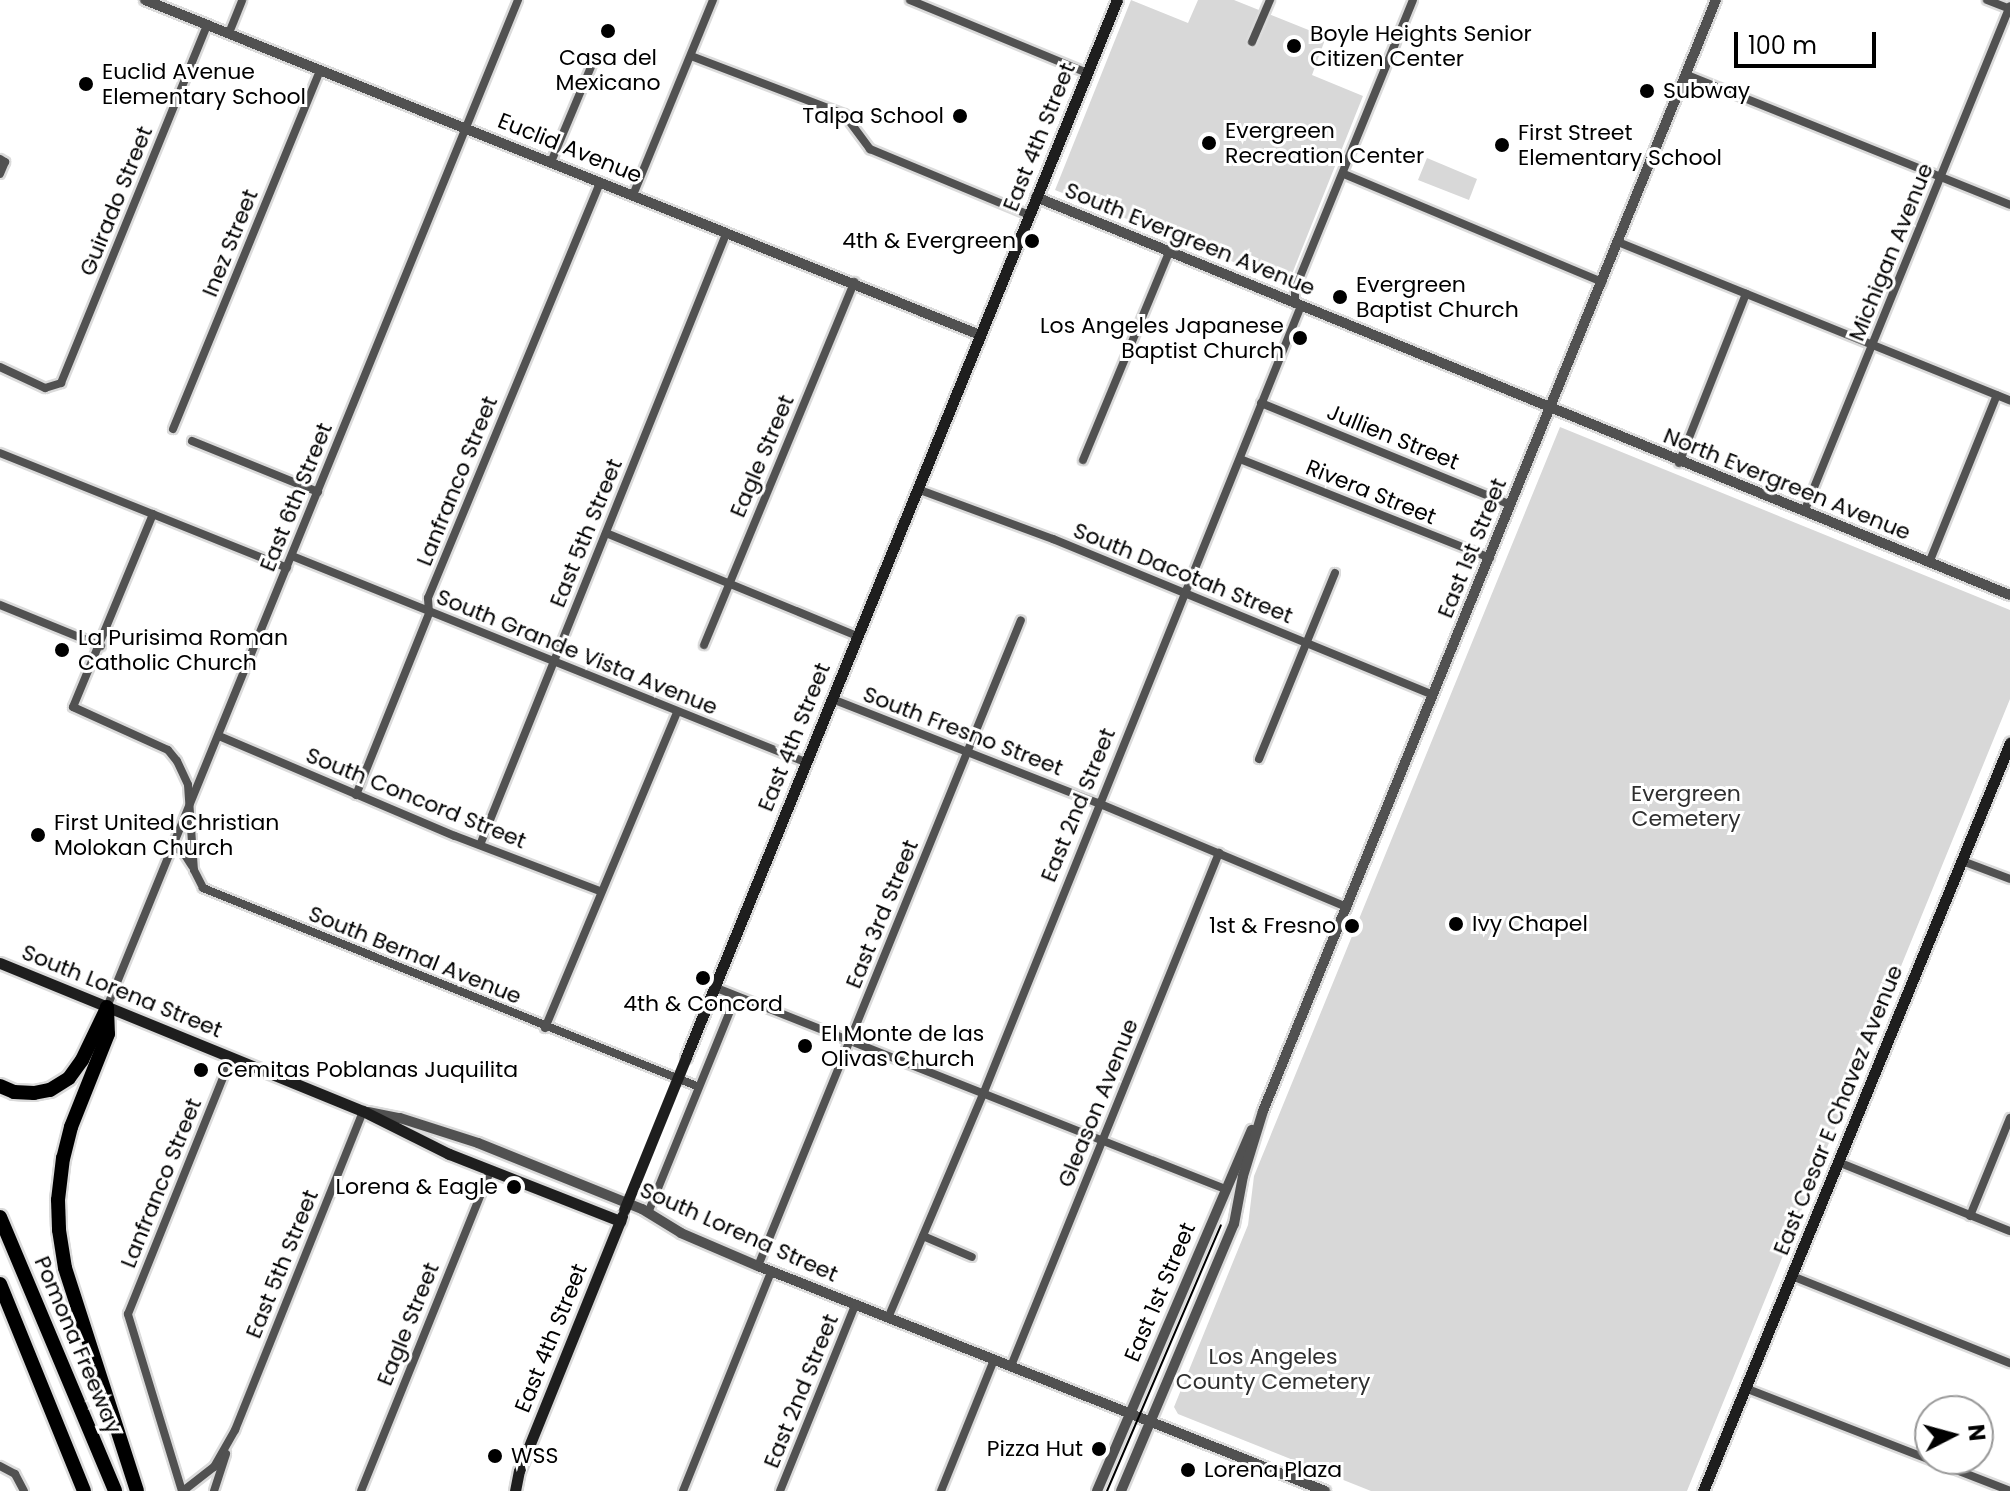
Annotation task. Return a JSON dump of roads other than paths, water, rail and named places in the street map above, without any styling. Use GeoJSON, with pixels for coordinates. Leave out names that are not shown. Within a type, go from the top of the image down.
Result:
{"type":"FeatureCollection","features":[{"type":"Feature","properties":{"kind":"highway"},"geometry":{"type":"LineString","coordinates":[[0,1086],[14,1092],[34,1093],[50,1090],[69,1078],[82,1060],[107,1007]]}},
{"type":"Feature","properties":{"kind":"highway"},"geometry":{"type":"LineString","coordinates":[[107,1007],[108,1034],[71,1127],[63,1158],[59,1230],[65,1268],[137,1491]]}},
{"type":"Feature","properties":{"kind":"highway","name":"Pomona Freeway"},"geometry":{"type":"LineString","coordinates":[[0,1217],[115,1491]]}},
{"type":"Feature","properties":{"kind":"highway"},"geometry":{"type":"LineString","coordinates":[[0,1284],[84,1491]]}},
{"type":"Feature","properties":{"kind":"main road","name":"East 4th Street"},"geometry":{"type":"LineString","coordinates":[[515,1491],[519,1471],[714,987],[1117,0]]}},
{"type":"Feature","properties":{"kind":"main road","name":"East Cesar E Chavez Avenue"},"geometry":{"type":"LineString","coordinates":[[1703,1491],[2010,743]]}},
{"type":"Feature","properties":{"kind":"main road","name":"South Lorena Street"},"geometry":{"type":"LineString","coordinates":[[0,963],[363,1111],[380,1122],[490,1171],[622,1216]]}},
{"type":"Feature","properties":{"kind":"street","name":"Euclid Avenue"},"geometry":{"type":"LineString","coordinates":[[145,0],[980,335]]}},
{"type":"Feature","properties":{"kind":"street"},"geometry":{"type":"LineString","coordinates":[[229,33],[242,0]]}},
{"type":"Feature","properties":{"kind":"street","name":"East 6th Street"},"geometry":{"type":"LineString","coordinates":[[107,1007],[518,0]]}},
{"type":"Feature","properties":{"kind":"street"},"geometry":{"type":"LineString","coordinates":[[633,195],[713,0]]}},
{"type":"Feature","properties":{"kind":"street"},"geometry":{"type":"LineString","coordinates":[[910,0],[1087,73]]}},
{"type":"Feature","properties":{"kind":"street"},"geometry":{"type":"LineString","coordinates":[[1252,42],[1270,0]]}},
{"type":"Feature","properties":{"kind":"street","name":"East 2nd Street"},"geometry":{"type":"LineString","coordinates":[[888,1318],[984,1092],[1098,803],[1240,459],[1298,305],[1295,289],[1413,0]]}},
{"type":"Feature","properties":{"kind":"street","name":"East 1st Street"},"geometry":{"type":"LineString","coordinates":[[1121,1491],[1153,1423],[1234,1224],[1243,1176],[1263,1111],[1716,0]]}},
{"type":"Feature","properties":{"kind":"street"},"geometry":{"type":"LineString","coordinates":[[1987,0],[2010,8]]}},
{"type":"Feature","properties":{"kind":"street","name":"Michigan Avenue"},"geometry":{"type":"LineString","coordinates":[[1804,512],[2010,8]]}},
{"type":"Feature","properties":{"kind":"street","name":"Guirado Street"},"geometry":{"type":"LineString","coordinates":[[0,367],[45,388],[61,383],[207,25]]}},
{"type":"Feature","properties":{"kind":"street"},"geometry":{"type":"LineString","coordinates":[[691,56],[844,114],[870,149],[1029,215]]}},
{"type":"Feature","properties":{"kind":"street"},"geometry":{"type":"LineString","coordinates":[[551,162],[593,62]]}},
{"type":"Feature","properties":{"kind":"street","name":"Inez Street"},"geometry":{"type":"LineString","coordinates":[[173,429],[320,70]]}},
{"type":"Feature","properties":{"kind":"street"},"geometry":{"type":"LineString","coordinates":[[1687,75],[2010,205]]}},
{"type":"Feature","properties":{"kind":"street"},"geometry":{"type":"LineString","coordinates":[[0,174],[3,160]]}},
{"type":"Feature","properties":{"kind":"street"},"geometry":{"type":"LineString","coordinates":[[1344,174],[1602,282]]}},
{"type":"Feature","properties":{"kind":"street","name":"Lanfranco Street"},"geometry":{"type":"LineString","coordinates":[[356,795],[429,613],[428,598],[600,182]]}},
{"type":"Feature","properties":{"kind":"street","name":"South Evergreen Avenue"},"geometry":{"type":"LineString","coordinates":[[1036,197],[1551,408]]}},
{"type":"Feature","properties":{"kind":"street","name":"East 5th Street"},"geometry":{"type":"LineString","coordinates":[[480,845],[726,234]]}},
{"type":"Feature","properties":{"kind":"street"},"geometry":{"type":"LineString","coordinates":[[1618,242],[2010,400]]}},
{"type":"Feature","properties":{"kind":"street"},"geometry":{"type":"LineString","coordinates":[[1083,460],[1169,252]]}},
{"type":"Feature","properties":{"kind":"street","name":"Eagle Street"},"geometry":{"type":"LineString","coordinates":[[704,645],[854,282]]}},
{"type":"Feature","properties":{"kind":"street"},"geometry":{"type":"LineString","coordinates":[[1679,463],[1746,294]]}},
{"type":"Feature","properties":{"kind":"street"},"geometry":{"type":"LineString","coordinates":[[1929,563],[1997,395]]}},
{"type":"Feature","properties":{"kind":"street","name":"Jullien Street"},"geometry":{"type":"LineString","coordinates":[[1261,403],[1511,505]]}},
{"type":"Feature","properties":{"kind":"street","name":"North Evergreen Avenue"},"geometry":{"type":"LineString","coordinates":[[1551,408],[1679,463],[2010,595]]}},
{"type":"Feature","properties":{"kind":"street"},"geometry":{"type":"LineString","coordinates":[[192,441],[318,492]]}},
{"type":"Feature","properties":{"kind":"street"},"geometry":{"type":"LineString","coordinates":[[0,453],[287,568]]}},
{"type":"Feature","properties":{"kind":"street","name":"Rivera Street"},"geometry":{"type":"LineString","coordinates":[[1240,459],[1490,558]]}},
{"type":"Feature","properties":{"kind":"street","name":"South Dacotah Street"},"geometry":{"type":"LineString","coordinates":[[917,489],[1053,539],[1433,695]]}},
{"type":"Feature","properties":{"kind":"street"},"geometry":{"type":"LineString","coordinates":[[153,514],[101,646],[73,707],[168,750],[188,785],[194,870]]}},
{"type":"Feature","properties":{"kind":"street"},"geometry":{"type":"LineString","coordinates":[[606,533],[857,636]]}},
{"type":"Feature","properties":{"kind":"street","name":"South Grande Vista Avenue"},"geometry":{"type":"LineString","coordinates":[[292,556],[552,663],[805,762]]}},
{"type":"Feature","properties":{"kind":"street"},"geometry":{"type":"LineString","coordinates":[[1259,759],[1335,573]]}},
{"type":"Feature","properties":{"kind":"street"},"geometry":{"type":"LineString","coordinates":[[0,605],[101,646]]}},
{"type":"Feature","properties":{"kind":"street","name":"East 3rd Street"},"geometry":{"type":"LineString","coordinates":[[758,1266],[1021,620]]}},
{"type":"Feature","properties":{"kind":"street","name":"South Fresno Street"},"geometry":{"type":"LineString","coordinates":[[832,699],[1098,803],[1347,907]]}},
{"type":"Feature","properties":{"kind":"street"},"geometry":{"type":"LineString","coordinates":[[545,1028],[677,712]]}},
{"type":"Feature","properties":{"kind":"street","name":"South Concord Street"},"geometry":{"type":"LineString","coordinates":[[219,736],[356,795],[600,891]]}},
{"type":"Feature","properties":{"kind":"street","name":"South Bernal Avenue"},"geometry":{"type":"LineString","coordinates":[[173,847],[183,852],[203,888],[545,1028],[699,1087]]}},
{"type":"Feature","properties":{"kind":"street","name":"Gleason Avenue"},"geometry":{"type":"LineString","coordinates":[[1011,1366],[1219,853]]}},
{"type":"Feature","properties":{"kind":"street"},"geometry":{"type":"LineString","coordinates":[[1962,861],[2010,879]]}},
{"type":"Feature","properties":{"kind":"street"},"geometry":{"type":"LineString","coordinates":[[714,987],[1225,1189]]}},
{"type":"Feature","properties":{"kind":"street"},"geometry":{"type":"LineString","coordinates":[[648,1213],[736,996]]}},
{"type":"Feature","properties":{"kind":"street","name":"Lanfranco Street"},"geometry":{"type":"LineString","coordinates":[[182,1491],[129,1322],[130,1308],[231,1058]]}},
{"type":"Feature","properties":{"kind":"street","name":"East 5th Street"},"geometry":{"type":"LineString","coordinates":[[214,1491],[235,1430],[363,1111]]}},
{"type":"Feature","properties":{"kind":"street","name":"South Lorena Street"},"geometry":{"type":"LineString","coordinates":[[363,1111],[400,1118],[478,1143],[648,1213],[681,1233],[771,1272],[1325,1491]]}},
{"type":"Feature","properties":{"kind":"street","name":"East 1st Street"},"geometry":{"type":"LineString","coordinates":[[1097,1491],[1136,1416],[1240,1152],[1263,1111]]}},
{"type":"Feature","properties":{"kind":"street"},"geometry":{"type":"LineString","coordinates":[[1970,1216],[2010,1118]]}},
{"type":"Feature","properties":{"kind":"street"},"geometry":{"type":"LineString","coordinates":[[1838,1162],[2010,1231]]}},
{"type":"Feature","properties":{"kind":"street","name":"Eagle Street"},"geometry":{"type":"LineString","coordinates":[[361,1491],[490,1171]]}},
{"type":"Feature","properties":{"kind":"street"},"geometry":{"type":"LineString","coordinates":[[923,1236],[972,1257]]}},
{"type":"Feature","properties":{"kind":"street"},"geometry":{"type":"LineString","coordinates":[[683,1491],[771,1272]]}},
{"type":"Feature","properties":{"kind":"street"},"geometry":{"type":"LineString","coordinates":[[1792,1276],[2010,1363]]}},
{"type":"Feature","properties":{"kind":"street","name":"East 2nd Street"},"geometry":{"type":"LineString","coordinates":[[780,1491],[855,1305]]}},
{"type":"Feature","properties":{"kind":"street"},"geometry":{"type":"LineString","coordinates":[[941,1491],[994,1360]]}},
{"type":"Feature","properties":{"kind":"street"},"geometry":{"type":"LineString","coordinates":[[1745,1388],[2010,1491]]}},
{"type":"Feature","properties":{"kind":"street","name":"East 5th Street"},"geometry":{"type":"LineString","coordinates":[[182,1491],[214,1467],[235,1430]]}},
{"type":"Feature","properties":{"kind":"street"},"geometry":{"type":"LineString","coordinates":[[0,1466],[15,1474],[24,1491]]}},
{"type":"Feature","properties":{"kind":"tram line"},"geometry":{"type":"LineString","coordinates":[[1107,1491],[1221,1225]]}},
{"type":"Feature","properties":{"kind":"place","name":"Casa del Mexicano"},"geometry":{"type":"Point","coordinates":[608,31]}},
{"type":"Feature","properties":{"kind":"place","name":"Boyle Heights Senior Citizen Center"},"geometry":{"type":"Point","coordinates":[1294,46]}},
{"type":"Feature","properties":{"kind":"place","name":"Euclid Avenue Elementary School"},"geometry":{"type":"Point","coordinates":[86,84]}},
{"type":"Feature","properties":{"kind":"place","name":"Subway"},"geometry":{"type":"Point","coordinates":[1647,91]}},
{"type":"Feature","properties":{"kind":"place","name":"Talpa School"},"geometry":{"type":"Point","coordinates":[960,116]}},
{"type":"Feature","properties":{"kind":"place","name":"Evergreen Recreation Center"},"geometry":{"type":"Point","coordinates":[1209,143]}},
{"type":"Feature","properties":{"kind":"place","name":"First Street Elementary School"},"geometry":{"type":"Point","coordinates":[1502,145]}},
{"type":"Feature","properties":{"kind":"place","name":"4th & Evergreen"},"geometry":{"type":"Point","coordinates":[1032,241]}},
{"type":"Feature","properties":{"kind":"place","name":"Evergreen Baptist Church"},"geometry":{"type":"Point","coordinates":[1340,297]}},
{"type":"Feature","properties":{"kind":"place","name":"Los Angeles Japanese Baptist Church"},"geometry":{"type":"Point","coordinates":[1300,338]}},
{"type":"Feature","properties":{"kind":"place","name":"La Purisima Roman Catholic Church"},"geometry":{"type":"Point","coordinates":[62,650]}},
{"type":"Feature","properties":{"kind":"place","name":"First United Christian Molokan Church"},"geometry":{"type":"Point","coordinates":[38,835]}},
{"type":"Feature","properties":{"kind":"place","name":"Ivy Chapel"},"geometry":{"type":"Point","coordinates":[1456,924]}},
{"type":"Feature","properties":{"kind":"place","name":"1st & Fresno"},"geometry":{"type":"Point","coordinates":[1352,926]}},
{"type":"Feature","properties":{"kind":"place","name":"4th & Concord"},"geometry":{"type":"Point","coordinates":[703,978]}},
{"type":"Feature","properties":{"kind":"place","name":"El Monte de las Olivas Church"},"geometry":{"type":"Point","coordinates":[805,1046]}},
{"type":"Feature","properties":{"kind":"place","name":"Cemitas Poblanas Juquilita"},"geometry":{"type":"Point","coordinates":[201,1070]}},
{"type":"Feature","properties":{"kind":"place","name":"Lorena & Eagle"},"geometry":{"type":"Point","coordinates":[514,1187]}},
{"type":"Feature","properties":{"kind":"place","name":"Pizza Hut"},"geometry":{"type":"Point","coordinates":[1099,1449]}},
{"type":"Feature","properties":{"kind":"place","name":"WSS"},"geometry":{"type":"Point","coordinates":[495,1456]}},
{"type":"Feature","properties":{"kind":"place","name":"Lorena Plaza"},"geometry":{"type":"Point","coordinates":[1188,1470]}},
{"type":"Feature","properties":{"kind":"park label","name":"Evergreen Cemetery"},"geometry":{"type":"Point","coordinates":[1686,806]}},
{"type":"Feature","properties":{"kind":"park label","name":"Los Angeles County Cemetery"},"geometry":{"type":"Point","coordinates":[1273,1368]}}]}
